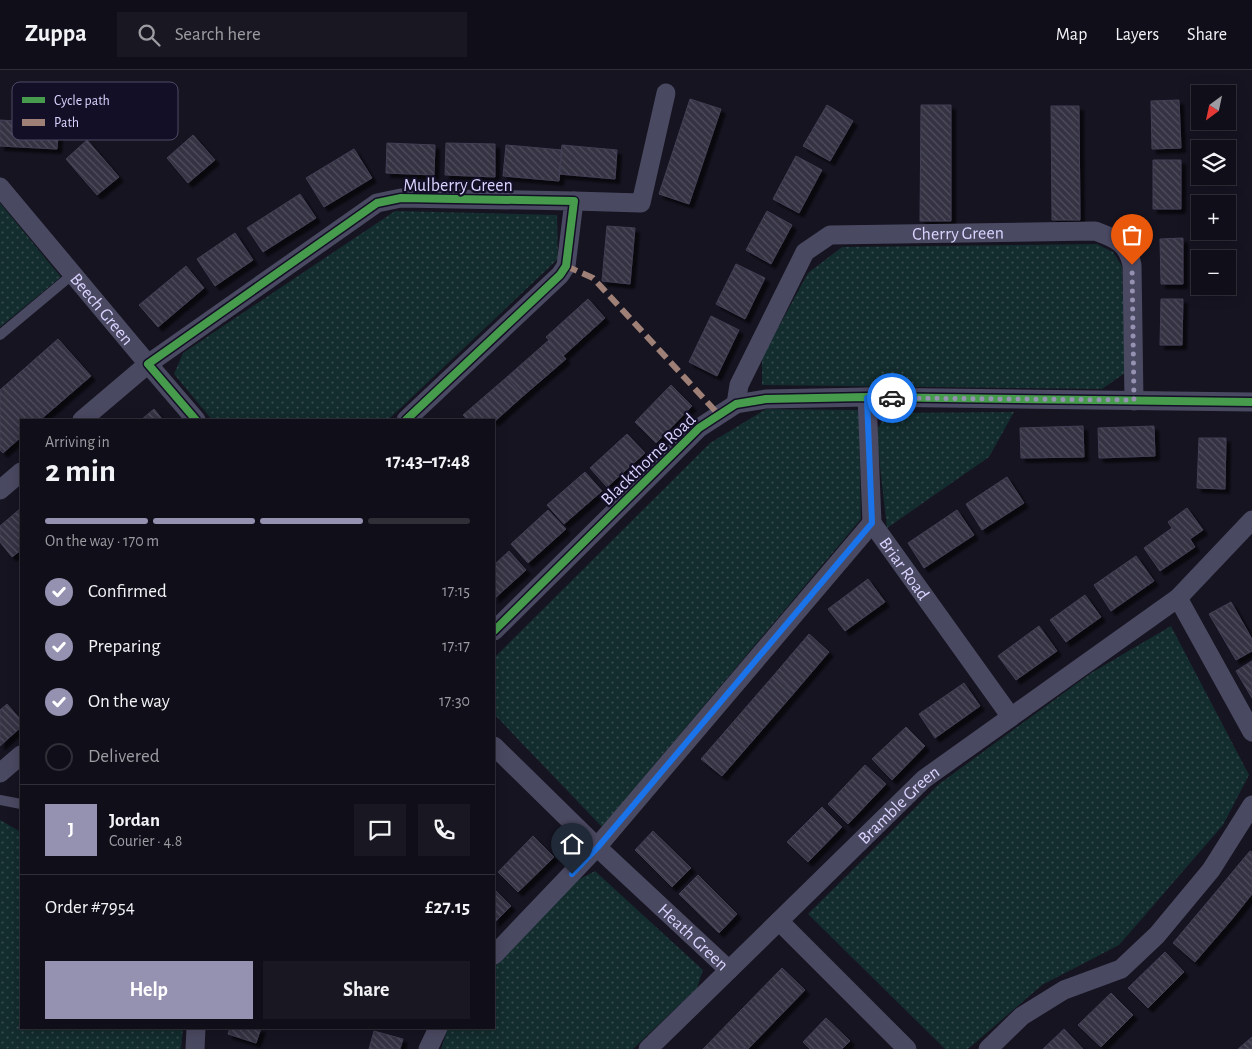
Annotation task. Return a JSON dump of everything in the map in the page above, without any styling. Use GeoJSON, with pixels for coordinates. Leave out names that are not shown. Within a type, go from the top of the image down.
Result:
{"type":"FeatureCollection","features":[{"type":"Feature","properties":{"kind":"street","name":"Mulberry Green"},"geometry":{"type":"LineString","coordinates":[[148,364],[377,203],[401,198],[641,203],[666,93]]}},
{"type":"Feature","properties":{"kind":"street","name":"Beech Green"},"geometry":{"type":"LineString","coordinates":[[0,187],[148,364]]}},
{"type":"Feature","properties":{"kind":"street"},"geometry":{"type":"LineString","coordinates":[[407,419],[560,275],[566,266],[574,201]]}},
{"type":"Feature","properties":{"kind":"street","name":"Cherry Green"},"geometry":{"type":"LineString","coordinates":[[736,404],[739,385],[806,252],[830,235],[1095,231],[1115,239],[1129,252],[1132,265],[1134,400]]}},
{"type":"Feature","properties":{"kind":"street"},"geometry":{"type":"LineString","coordinates":[[83,419],[148,364],[195,419]]}},
{"type":"Feature","properties":{"kind":"street","name":"Blackthorne Road"},"geometry":{"type":"LineString","coordinates":[[495,629],[699,428],[736,404],[766,399],[867,398],[1252,402]]}},
{"type":"Feature","properties":{"kind":"street","name":"Briar Road"},"geometry":{"type":"LineString","coordinates":[[867,398],[872,523],[1011,717]]}},
{"type":"Feature","properties":{"kind":"street"},"geometry":{"type":"LineString","coordinates":[[0,490],[20,473]]}},
{"type":"Feature","properties":{"kind":"street","name":"Bramble Green"},"geometry":{"type":"LineString","coordinates":[[729,970],[924,779],[1178,598],[1252,520]]}},
{"type":"Feature","properties":{"kind":"street"},"geometry":{"type":"LineString","coordinates":[[495,954],[598,847],[872,523]]}},
{"type":"Feature","properties":{"kind":"street"},"geometry":{"type":"LineString","coordinates":[[1178,598],[1252,732]]}},
{"type":"Feature","properties":{"kind":"street","name":"Heath Green"},"geometry":{"type":"LineString","coordinates":[[495,747],[729,970],[648,1049]]}},
{"type":"Feature","properties":{"kind":"street"},"geometry":{"type":"LineString","coordinates":[[0,773],[20,756]]}},
{"type":"Feature","properties":{"kind":"street"},"geometry":{"type":"LineString","coordinates":[[988,1049],[1022,1016],[1064,990],[1121,969],[1157,935],[1211,870],[1252,806]]}},
{"type":"Feature","properties":{"kind":"street"},"geometry":{"type":"LineString","coordinates":[[779,921],[907,1049]]}},
{"type":"Feature","properties":{"kind":"street"},"geometry":{"type":"LineString","coordinates":[[195,1049],[196,1029]]}},
{"type":"Feature","properties":{"kind":"street"},"geometry":{"type":"LineString","coordinates":[[428,1049],[438,1029]]}},
{"type":"Feature","properties":{"kind":"lane"},"geometry":{"type":"LineString","coordinates":[[0,335],[73,274]]}},
{"type":"Feature","properties":{"kind":"lane"},"geometry":{"type":"LineString","coordinates":[[0,800],[20,804]]}},
{"type":"Feature","properties":{"kind":"green space"},"geometry":{"type":"Polygon","coordinates":[[[0,203],[61,277],[0,327],[0,203]]]}},
{"type":"Feature","properties":{"kind":"green space"},"geometry":{"type":"Polygon","coordinates":[[[395,211],[557,215],[558,259],[389,419],[211,419],[174,374],[183,353],[395,211]]]}},
{"type":"Feature","properties":{"kind":"green space"},"geometry":{"type":"Polygon","coordinates":[[[1097,244],[1113,252],[1122,266],[1125,373],[1102,389],[762,385],[762,357],[808,273],[842,247],[1097,244]]]}},
{"type":"Feature","properties":{"kind":"green space"},"geometry":{"type":"Polygon","coordinates":[[[766,409],[859,410],[861,519],[602,827],[495,715],[495,657],[710,443],[766,409]]]}},
{"type":"Feature","properties":{"kind":"green space"},"geometry":{"type":"Polygon","coordinates":[[[1014,412],[989,457],[887,528],[876,432],[886,413],[1014,412]]]}},
{"type":"Feature","properties":{"kind":"green space"},"geometry":{"type":"Polygon","coordinates":[[[1171,626],[1249,775],[1223,825],[1119,945],[1042,985],[968,1049],[945,1049],[808,914],[939,784],[1091,673],[1171,626]]]}},
{"type":"Feature","properties":{"kind":"green space"},"geometry":{"type":"Polygon","coordinates":[[[0,820],[20,831],[20,1029],[183,1029],[181,1049],[0,1049],[0,820]]]}},
{"type":"Feature","properties":{"kind":"green space"},"geometry":{"type":"Polygon","coordinates":[[[595,871],[703,970],[697,988],[633,1049],[441,1049],[448,1029],[495,1029],[495,965],[572,883],[595,871]]]}},
{"type":"Feature","properties":{"kind":"building"},"geometry":{"type":"Polygon","coordinates":[[[690,99],[721,109],[689,204],[659,194],[690,99]]]}},
{"type":"Feature","properties":{"kind":"building"},"geometry":{"type":"Polygon","coordinates":[[[1179,100],[1181,148],[1152,149],[1151,101],[1179,100]]]}},
{"type":"Feature","properties":{"kind":"building"},"geometry":{"type":"Polygon","coordinates":[[[827,105],[853,121],[830,161],[803,146],[827,105]]]}},
{"type":"Feature","properties":{"kind":"building"},"geometry":{"type":"Polygon","coordinates":[[[921,105],[951,105],[951,221],[920,221],[921,105]]]}},
{"type":"Feature","properties":{"kind":"building"},"geometry":{"type":"Polygon","coordinates":[[[1051,106],[1079,106],[1080,220],[1052,220],[1051,106]]]}},
{"type":"Feature","properties":{"kind":"building"},"geometry":{"type":"Polygon","coordinates":[[[0,120],[12,121],[12,140],[58,140],[57,149],[0,146],[0,120]]]}},
{"type":"Feature","properties":{"kind":"building"},"geometry":{"type":"Polygon","coordinates":[[[193,135],[215,160],[188,183],[167,158],[193,135]]]}},
{"type":"Feature","properties":{"kind":"building"},"geometry":{"type":"Polygon","coordinates":[[[87,140],[119,177],[97,195],[66,159],[87,140]]]}},
{"type":"Feature","properties":{"kind":"building"},"geometry":{"type":"Polygon","coordinates":[[[387,143],[435,145],[434,175],[386,173],[387,143]]]}},
{"type":"Feature","properties":{"kind":"building"},"geometry":{"type":"Polygon","coordinates":[[[446,143],[495,144],[495,177],[445,175],[446,143]]]}},
{"type":"Feature","properties":{"kind":"building"},"geometry":{"type":"Polygon","coordinates":[[[506,145],[562,150],[559,181],[503,176],[506,145]]]}},
{"type":"Feature","properties":{"kind":"building"},"geometry":{"type":"Polygon","coordinates":[[[562,145],[617,150],[615,179],[559,174],[562,145]]]}},
{"type":"Feature","properties":{"kind":"building"},"geometry":{"type":"Polygon","coordinates":[[[354,149],[372,178],[324,207],[306,178],[354,149]]]}},
{"type":"Feature","properties":{"kind":"building"},"geometry":{"type":"Polygon","coordinates":[[[796,156],[822,170],[799,213],[773,199],[796,156]]]}},
{"type":"Feature","properties":{"kind":"building"},"geometry":{"type":"Polygon","coordinates":[[[1153,160],[1181,160],[1181,209],[1153,209],[1153,160]]]}},
{"type":"Feature","properties":{"kind":"building"},"geometry":{"type":"Polygon","coordinates":[[[300,194],[316,218],[263,252],[247,228],[300,194]]]}},
{"type":"Feature","properties":{"kind":"building"},"geometry":{"type":"Polygon","coordinates":[[[767,211],[792,225],[771,264],[746,250],[767,211]]]}},
{"type":"Feature","properties":{"kind":"building"},"geometry":{"type":"Polygon","coordinates":[[[607,226],[635,228],[630,284],[602,281],[607,226]]]}},
{"type":"Feature","properties":{"kind":"building"},"geometry":{"type":"Polygon","coordinates":[[[235,233],[253,260],[215,286],[197,259],[235,233]]]}},
{"type":"Feature","properties":{"kind":"building"},"geometry":{"type":"Polygon","coordinates":[[[1183,238],[1183,284],[1161,284],[1160,239],[1183,238]]]}},
{"type":"Feature","properties":{"kind":"building"},"geometry":{"type":"Polygon","coordinates":[[[736,264],[765,278],[745,319],[716,304],[736,264]]]}},
{"type":"Feature","properties":{"kind":"building"},"geometry":{"type":"Polygon","coordinates":[[[186,266],[204,288],[158,327],[139,305],[186,266]]]}},
{"type":"Feature","properties":{"kind":"building"},"geometry":{"type":"Polygon","coordinates":[[[588,299],[605,318],[563,356],[546,337],[588,299]]]}},
{"type":"Feature","properties":{"kind":"building"},"geometry":{"type":"Polygon","coordinates":[[[1161,299],[1183,299],[1182,345],[1160,345],[1161,299]]]}},
{"type":"Feature","properties":{"kind":"building"},"geometry":{"type":"Polygon","coordinates":[[[711,316],[739,330],[717,376],[689,362],[711,316]]]}},
{"type":"Feature","properties":{"kind":"building"},"geometry":{"type":"Polygon","coordinates":[[[58,339],[91,376],[41,419],[20,419],[20,438],[3,453],[0,450],[0,390],[58,339]]]}},
{"type":"Feature","properties":{"kind":"building"},"geometry":{"type":"Polygon","coordinates":[[[549,340],[566,359],[523,396],[507,377],[549,340]]]}},
{"type":"Feature","properties":{"kind":"building"},"geometry":{"type":"Polygon","coordinates":[[[507,377],[523,396],[495,421],[495,419],[467,419],[463,415],[507,377]]]}},
{"type":"Feature","properties":{"kind":"building"},"geometry":{"type":"Polygon","coordinates":[[[671,385],[692,406],[656,443],[635,422],[671,385]]]}},
{"type":"Feature","properties":{"kind":"building"},"geometry":{"type":"Polygon","coordinates":[[[154,409],[162,419],[142,419],[154,409]]]}},
{"type":"Feature","properties":{"kind":"building"},"geometry":{"type":"Polygon","coordinates":[[[1083,426],[1084,457],[1021,458],[1020,428],[1083,426]]]}},
{"type":"Feature","properties":{"kind":"building"},"geometry":{"type":"Polygon","coordinates":[[[1154,426],[1155,456],[1099,458],[1098,428],[1154,426]]]}},
{"type":"Feature","properties":{"kind":"building"},"geometry":{"type":"Polygon","coordinates":[[[627,434],[645,453],[607,487],[590,468],[627,434]]]}},
{"type":"Feature","properties":{"kind":"building"},"geometry":{"type":"Polygon","coordinates":[[[1199,438],[1226,438],[1225,489],[1197,488],[1199,438]]]}},
{"type":"Feature","properties":{"kind":"building"},"geometry":{"type":"Polygon","coordinates":[[[585,472],[602,491],[564,524],[547,505],[585,472]]]}},
{"type":"Feature","properties":{"kind":"building"},"geometry":{"type":"Polygon","coordinates":[[[1007,477],[1024,503],[982,530],[966,504],[1007,477]]]}},
{"type":"Feature","properties":{"kind":"building"},"geometry":{"type":"Polygon","coordinates":[[[1187,508],[1203,530],[1190,539],[1195,547],[1160,571],[1144,548],[1172,528],[1168,522],[1187,508]]]}},
{"type":"Feature","properties":{"kind":"building"},"geometry":{"type":"Polygon","coordinates":[[[20,509],[20,551],[12,557],[0,542],[0,526],[20,509]]]}},
{"type":"Feature","properties":{"kind":"building"},"geometry":{"type":"Polygon","coordinates":[[[548,510],[566,529],[528,563],[511,544],[548,510]]]}},
{"type":"Feature","properties":{"kind":"building"},"geometry":{"type":"Polygon","coordinates":[[[957,510],[974,535],[924,568],[908,543],[957,510]]]}},
{"type":"Feature","properties":{"kind":"building"},"geometry":{"type":"Polygon","coordinates":[[[509,551],[526,570],[495,598],[495,564],[509,551]]]}},
{"type":"Feature","properties":{"kind":"building"},"geometry":{"type":"Polygon","coordinates":[[[1136,556],[1154,581],[1111,611],[1094,585],[1136,556]]]}},
{"type":"Feature","properties":{"kind":"building"},"geometry":{"type":"Polygon","coordinates":[[[868,579],[885,602],[845,631],[828,609],[868,579]]]}},
{"type":"Feature","properties":{"kind":"building"},"geometry":{"type":"Polygon","coordinates":[[[1085,595],[1101,617],[1066,642],[1050,620],[1085,595]]]}},
{"type":"Feature","properties":{"kind":"building"},"geometry":{"type":"Polygon","coordinates":[[[1231,602],[1252,639],[1252,651],[1236,660],[1209,614],[1231,602]]]}},
{"type":"Feature","properties":{"kind":"building"},"geometry":{"type":"Polygon","coordinates":[[[1039,626],[1057,651],[1016,680],[998,656],[1039,626]]]}},
{"type":"Feature","properties":{"kind":"building"},"geometry":{"type":"Polygon","coordinates":[[[809,634],[829,652],[794,693],[774,675],[809,634]]]}},
{"type":"Feature","properties":{"kind":"building"},"geometry":{"type":"Polygon","coordinates":[[[1252,661],[1252,698],[1236,671],[1252,661]]]}},
{"type":"Feature","properties":{"kind":"building"},"geometry":{"type":"Polygon","coordinates":[[[774,675],[794,693],[755,738],[735,720],[774,675]]]}},
{"type":"Feature","properties":{"kind":"building"},"geometry":{"type":"Polygon","coordinates":[[[964,683],[980,706],[935,738],[919,714],[964,683]]]}},
{"type":"Feature","properties":{"kind":"building"},"geometry":{"type":"Polygon","coordinates":[[[7,704],[20,719],[20,728],[0,746],[0,710],[7,704]]]}},
{"type":"Feature","properties":{"kind":"building"},"geometry":{"type":"Polygon","coordinates":[[[735,720],[755,738],[722,776],[701,759],[735,720]]]}},
{"type":"Feature","properties":{"kind":"building"},"geometry":{"type":"Polygon","coordinates":[[[906,727],[925,746],[892,780],[872,759],[906,727]]]}},
{"type":"Feature","properties":{"kind":"building"},"geometry":{"type":"Polygon","coordinates":[[[865,765],[886,784],[848,824],[828,804],[865,765]]]}},
{"type":"Feature","properties":{"kind":"building"},"geometry":{"type":"Polygon","coordinates":[[[822,807],[842,827],[808,862],[787,842],[822,807]]]}},
{"type":"Feature","properties":{"kind":"building"},"geometry":{"type":"Polygon","coordinates":[[[653,831],[691,868],[672,887],[635,850],[653,831]]]}},
{"type":"Feature","properties":{"kind":"building"},"geometry":{"type":"Polygon","coordinates":[[[533,836],[554,857],[518,892],[498,872],[533,836]]]}},
{"type":"Feature","properties":{"kind":"building"},"geometry":{"type":"Polygon","coordinates":[[[1250,851],[1252,852],[1252,894],[1233,918],[1210,899],[1250,851]]]}},
{"type":"Feature","properties":{"kind":"building"},"geometry":{"type":"Polygon","coordinates":[[[698,875],[737,914],[719,933],[679,894],[698,875]]]}},
{"type":"Feature","properties":{"kind":"building"},"geometry":{"type":"Polygon","coordinates":[[[495,890],[511,906],[495,922],[495,890]]]}},
{"type":"Feature","properties":{"kind":"building"},"geometry":{"type":"Polygon","coordinates":[[[1210,899],[1233,918],[1195,962],[1173,943],[1210,899]]]}},
{"type":"Feature","properties":{"kind":"building"},"geometry":{"type":"Polygon","coordinates":[[[1165,952],[1184,972],[1148,1008],[1128,988],[1165,952]]]}},
{"type":"Feature","properties":{"kind":"building"},"geometry":{"type":"Polygon","coordinates":[[[782,968],[805,990],[748,1049],[703,1049],[782,968]]]}},
{"type":"Feature","properties":{"kind":"building"},"geometry":{"type":"Polygon","coordinates":[[[1111,993],[1133,1015],[1101,1047],[1078,1025],[1111,993]]]}},
{"type":"Feature","properties":{"kind":"building"},"geometry":{"type":"Polygon","coordinates":[[[826,1018],[850,1041],[842,1049],[810,1049],[803,1042],[826,1018]]]}},
{"type":"Feature","properties":{"kind":"building"},"geometry":{"type":"Polygon","coordinates":[[[230,1029],[261,1029],[256,1043],[228,1034],[230,1029]]]}},
{"type":"Feature","properties":{"kind":"building"},"geometry":{"type":"Polygon","coordinates":[[[1064,1029],[1083,1049],[1043,1049],[1064,1029]]]}},
{"type":"Feature","properties":{"kind":"building"},"geometry":{"type":"Polygon","coordinates":[[[374,1031],[403,1039],[400,1049],[369,1049],[374,1031]]]}},
{"type":"Feature","properties":{"kind":"building"},"geometry":{"type":"Polygon","coordinates":[[[1252,1037],[1252,1049],[1238,1049],[1252,1037]]]}},
{"type":"Feature","properties":{"kind":"marked path"},"geometry":{"type":"LineString","coordinates":[[566,266],[593,278],[719,415]]}},
{"type":"Feature","properties":{"kind":"cycle path"},"geometry":{"type":"LineString","coordinates":[[195,419],[148,364],[377,203],[401,198],[574,201],[566,266],[560,275],[407,419]]}},
{"type":"Feature","properties":{"kind":"cycle path"},"geometry":{"type":"LineString","coordinates":[[495,630],[699,428],[736,404],[766,399],[867,397],[1252,402]]}},
{"type":"Feature","properties":{"kind":"way so far"},"geometry":{"type":"LineString","coordinates":[[892,398],[1134,400],[1132,265]]}},
{"type":"Feature","properties":{"kind":"route"},"geometry":{"type":"LineString","coordinates":[[572,874],[598,847],[872,523],[867,398],[892,398]]}}]}
